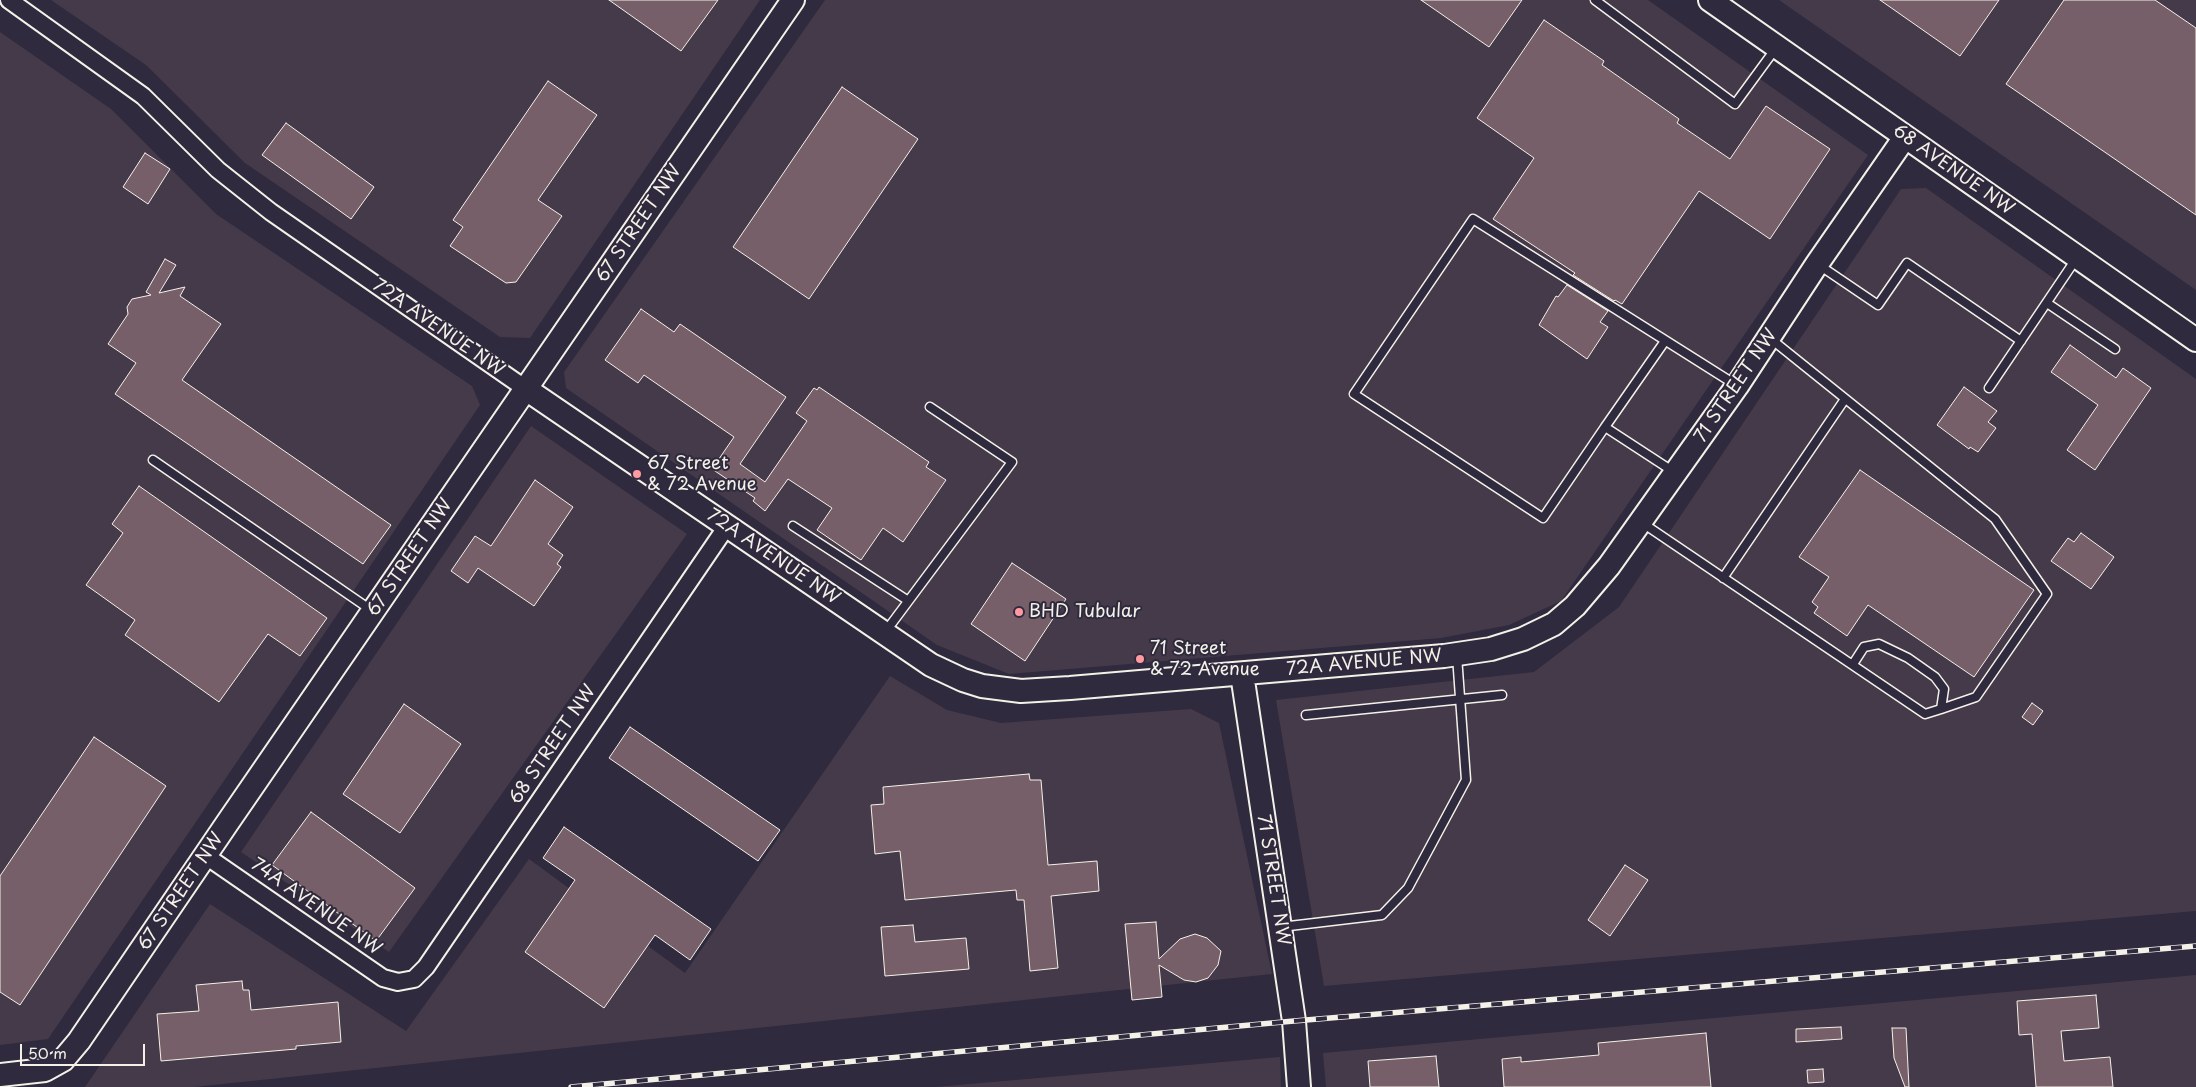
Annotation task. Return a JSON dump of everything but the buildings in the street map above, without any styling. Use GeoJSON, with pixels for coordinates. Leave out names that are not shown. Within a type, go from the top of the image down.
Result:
{"type":"FeatureCollection","features":[{"type":"Feature","properties":{"kind":"street","name":"72A AVENUE NW"},"geometry":{"type":"LineString","coordinates":[[9,0],[144,96],[218,170],[264,207],[526,389],[931,665],[963,680],[1000,689],[1022,691],[1242,674],[1457,654],[1499,646],[1523,639],[1554,624]]}},
{"type":"Feature","properties":{"kind":"street","name":"67 STREET NW"},"geometry":{"type":"LineString","coordinates":[[0,1075],[44,1070],[63,1060],[71,1052],[793,0]]}},
{"type":"Feature","properties":{"kind":"street","name":"68 AVENUE NW"},"geometry":{"type":"LineString","coordinates":[[1710,0],[2196,340]]}},
{"type":"Feature","properties":{"kind":"street","name":"71 STREET NW"},"geometry":{"type":"LineString","coordinates":[[1554,624],[1575,606],[1592,587],[1642,522],[1737,386],[1817,264],[1905,137]]}},
{"type":"Feature","properties":{"kind":"street","name":"68 STREET NW"},"geometry":{"type":"LineString","coordinates":[[406,981],[414,979],[426,967],[727,526]]}},
{"type":"Feature","properties":{"kind":"street","name":"71 STREET NW"},"geometry":{"type":"LineString","coordinates":[[1242,674],[1294,1022],[1299,1087]]}},
{"type":"Feature","properties":{"kind":"street","name":"74A AVENUE NW"},"geometry":{"type":"LineString","coordinates":[[206,856],[383,978],[391,982],[406,981]]}},
{"type":"Feature","properties":{"kind":"lane"},"geometry":{"type":"LineString","coordinates":[[1595,0],[1735,104],[1777,47]]}},
{"type":"Feature","properties":{"kind":"lane"},"geometry":{"type":"LineString","coordinates":[[1665,340],[1543,518],[1354,394],[1473,219],[1665,340],[1737,386]]}},
{"type":"Feature","properties":{"kind":"lane"},"geometry":{"type":"LineString","coordinates":[[1989,388],[2077,257]]}},
{"type":"Feature","properties":{"kind":"lane"},"geometry":{"type":"LineString","coordinates":[[1817,264],[1878,305],[1907,263],[2021,341]]}},
{"type":"Feature","properties":{"kind":"lane"},"geometry":{"type":"LineString","coordinates":[[2047,302],[2114,349]]}},
{"type":"Feature","properties":{"kind":"lane"},"geometry":{"type":"LineString","coordinates":[[1642,522],[1925,714],[1976,697],[2046,594],[1995,519],[1768,337]]}},
{"type":"Feature","properties":{"kind":"lane"},"geometry":{"type":"LineString","coordinates":[[1723,578],[1845,398]]}},
{"type":"Feature","properties":{"kind":"lane"},"geometry":{"type":"LineString","coordinates":[[884,632],[1012,462],[930,407]]}},
{"type":"Feature","properties":{"kind":"lane"},"geometry":{"type":"LineString","coordinates":[[1605,427],[1676,474]]}},
{"type":"Feature","properties":{"kind":"lane"},"geometry":{"type":"LineString","coordinates":[[153,460],[373,611]]}},
{"type":"Feature","properties":{"kind":"lane"},"geometry":{"type":"LineString","coordinates":[[793,526],[907,600]]}},
{"type":"Feature","properties":{"kind":"lane"},"geometry":{"type":"LineString","coordinates":[[1853,664],[1864,647],[1879,644],[1908,658],[1935,677],[1944,689],[1941,709]]}},
{"type":"Feature","properties":{"kind":"lane"},"geometry":{"type":"LineString","coordinates":[[1280,927],[1382,915],[1408,888],[1466,780],[1457,654]]}},
{"type":"Feature","properties":{"kind":"lane"},"geometry":{"type":"LineString","coordinates":[[1306,714],[1502,695]]}},
{"type":"Feature","properties":{"kind":"shaded area"},"geometry":{"type":"Polygon","coordinates":[[[51,0],[760,0],[530,338],[500,337],[245,163],[146,65],[51,0]]]}},
{"type":"Feature","properties":{"kind":"shaded area"},"geometry":{"type":"Polygon","coordinates":[[[825,0],[1648,0],[1868,155],[1561,601],[1509,625],[1441,638],[1009,674],[937,645],[566,388],[564,372],[825,0]]]}},
{"type":"Feature","properties":{"kind":"shaded area"},"geometry":{"type":"Polygon","coordinates":[[[1779,0],[2196,0],[2196,290],[1779,0]]]}},
{"type":"Feature","properties":{"kind":"shaded area"},"geometry":{"type":"Polygon","coordinates":[[[0,32],[111,109],[216,214],[472,386],[480,405],[48,1039],[0,1045],[0,32]]]}},
{"type":"Feature","properties":{"kind":"shaded area"},"geometry":{"type":"Polygon","coordinates":[[[1926,188],[2196,379],[2196,911],[1324,986],[1276,700],[1534,672],[1619,607],[1901,189],[1926,188]]]}},
{"type":"Feature","properties":{"kind":"shaded area"},"geometry":{"type":"Polygon","coordinates":[[[531,426],[687,534],[389,952],[241,852],[531,426]]]}},
{"type":"Feature","properties":{"kind":"shaded area"},"geometry":{"type":"Polygon","coordinates":[[[890,676],[947,710],[1001,723],[1191,709],[1219,723],[1272,974],[194,1087],[85,1087],[210,904],[406,1031],[529,859],[685,973],[890,676]]]}},
{"type":"Feature","properties":{"kind":"shaded area"},"geometry":{"type":"Polygon","coordinates":[[[2196,975],[2196,1087],[1326,1087],[1323,1053],[2196,975]]]}},
{"type":"Feature","properties":{"kind":"shaded area"},"geometry":{"type":"Polygon","coordinates":[[[1280,1057],[1281,1087],[935,1087],[1280,1057]]]}},
{"type":"Feature","properties":{"kind":"railway"},"geometry":{"type":"LineString","coordinates":[[571,1087],[1294,1021],[2196,946]]}},
{"type":"Feature","properties":{"kind":"place","name":"67 Street & 72 Avenue"},"geometry":{"type":"Point","coordinates":[637,474]}},
{"type":"Feature","properties":{"kind":"place","name":"BHD Tubular"},"geometry":{"type":"Point","coordinates":[1019,612]}},
{"type":"Feature","properties":{"kind":"place","name":"71 Street & 72 Avenue"},"geometry":{"type":"Point","coordinates":[1140,659]}}]}
